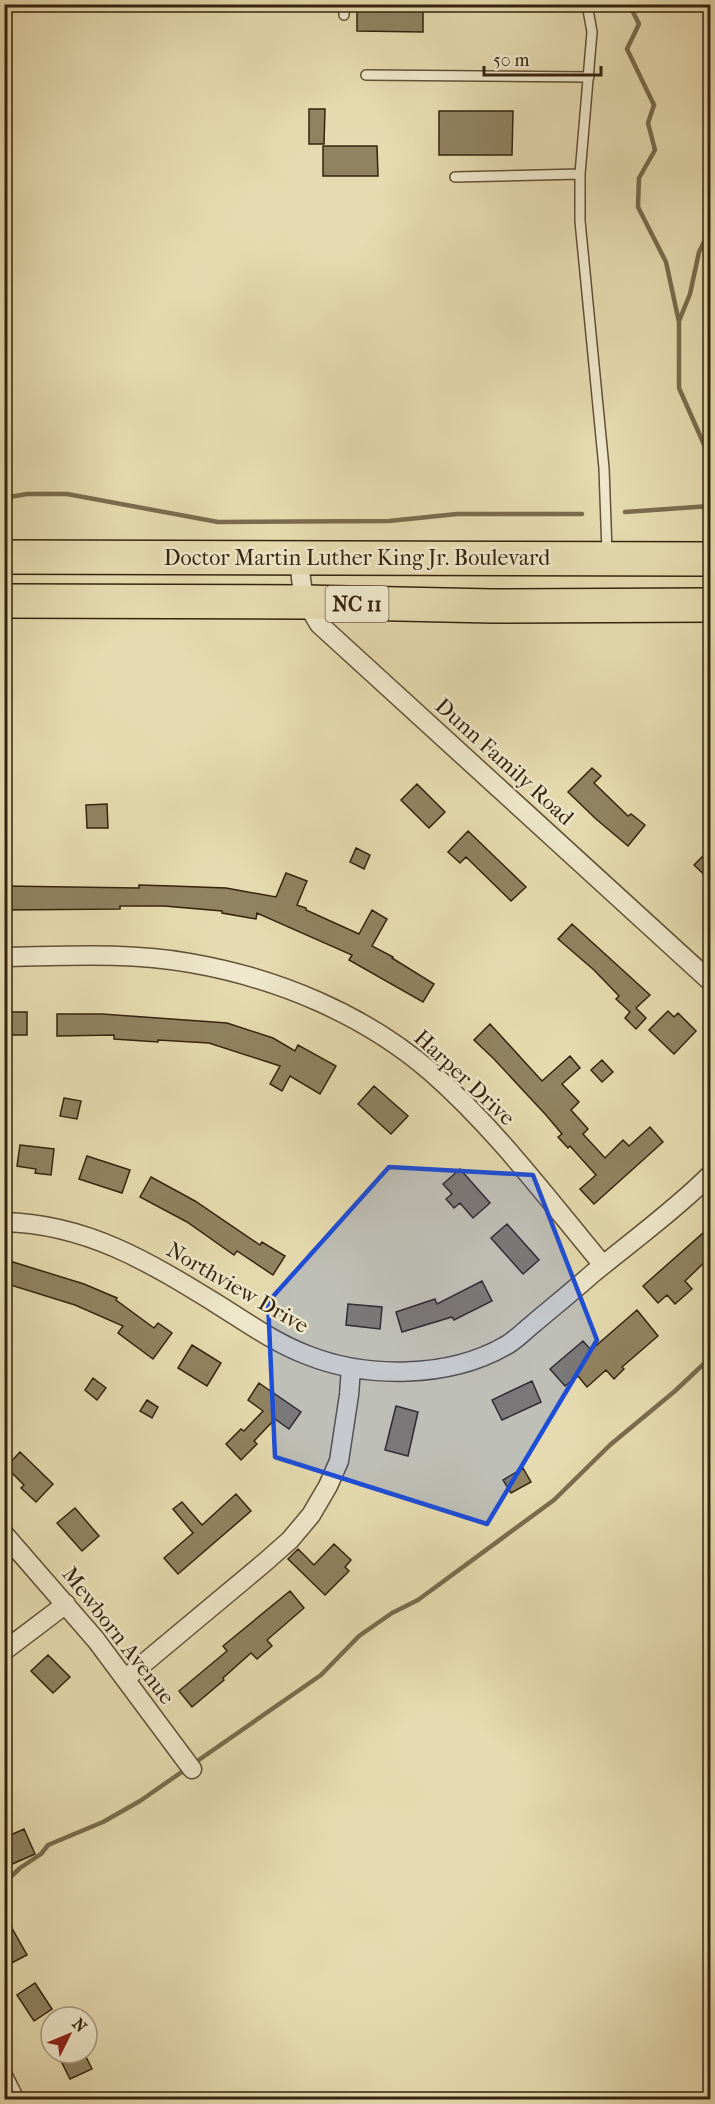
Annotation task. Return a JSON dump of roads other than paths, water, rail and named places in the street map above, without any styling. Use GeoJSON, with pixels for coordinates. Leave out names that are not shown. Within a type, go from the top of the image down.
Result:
{"type":"FeatureCollection","features":[{"type":"Feature","properties":{"kind":"highway","name":"Doctor Martin Luther King Jr. Boulevard"},"geometry":{"type":"LineString","coordinates":[[4,557],[711,559]]}},
{"type":"Feature","properties":{"kind":"highway","name":"Doctor Martin Luther King Jr. Boulevard"},"geometry":{"type":"LineString","coordinates":[[4,601],[305,602],[492,606],[711,605]]}},
{"type":"Feature","properties":{"kind":"street","name":"Dunn Family Road"},"geometry":{"type":"LineString","coordinates":[[300,557],[300,582],[305,602],[319,624],[711,981]]}},
{"type":"Feature","properties":{"kind":"street","name":"Harper Drive"},"geometry":{"type":"LineString","coordinates":[[4,957],[117,956],[189,962],[260,979],[327,1006],[370,1029],[431,1072],[506,1147],[603,1265]]}},
{"type":"Feature","properties":{"kind":"street","name":"Northview Drive"},"geometry":{"type":"LineString","coordinates":[[4,1222],[31,1223],[100,1240],[133,1254],[165,1272],[288,1347],[327,1362],[351,1368],[388,1372],[450,1366],[507,1346],[711,1175]]}},
{"type":"Feature","properties":{"kind":"street"},"geometry":{"type":"LineString","coordinates":[[125,1679],[264,1563],[290,1540],[311,1515],[339,1461],[350,1395],[351,1368]]}},
{"type":"Feature","properties":{"kind":"street","name":"Mewborn Avenue"},"geometry":{"type":"LineString","coordinates":[[4,1534],[66,1604],[192,1769]]}},
{"type":"Feature","properties":{"kind":"street"},"geometry":{"type":"LineString","coordinates":[[4,1651],[66,1604]]}},
{"type":"Feature","properties":{"kind":"street"},"geometry":{"type":"LineString","coordinates":[[4,2078],[15,2100]]}},
{"type":"Feature","properties":{"kind":"lane"},"geometry":{"type":"LineString","coordinates":[[344,4],[344,15]]}},
{"type":"Feature","properties":{"kind":"lane"},"geometry":{"type":"LineString","coordinates":[[587,4],[592,32],[580,174],[580,221],[604,468],[607,558]]}},
{"type":"Feature","properties":{"kind":"lane"},"geometry":{"type":"LineString","coordinates":[[366,75],[589,77]]}},
{"type":"Feature","properties":{"kind":"lane"},"geometry":{"type":"LineString","coordinates":[[455,177],[580,174]]}},
{"type":"Feature","properties":{"kind":"waterway"},"geometry":{"type":"LineString","coordinates":[[629,4],[639,24],[627,49],[654,105],[648,123],[655,150],[639,178],[638,207],[666,262],[679,322],[679,388],[710,458]]}},
{"type":"Feature","properties":{"kind":"waterway"},"geometry":{"type":"LineString","coordinates":[[679,321],[690,294],[699,252],[710,230]]}},
{"type":"Feature","properties":{"kind":"waterway"},"geometry":{"type":"LineString","coordinates":[[4,498],[27,494],[67,494],[218,522],[389,521],[457,514],[582,514]]}},
{"type":"Feature","properties":{"kind":"waterway"},"geometry":{"type":"LineString","coordinates":[[625,512],[710,506]]}},
{"type":"Feature","properties":{"kind":"waterway"},"geometry":{"type":"LineString","coordinates":[[193,1764],[321,1675],[359,1636],[392,1613],[418,1600],[554,1500],[610,1445],[675,1391],[710,1358]]}},
{"type":"Feature","properties":{"kind":"waterway"},"geometry":{"type":"LineString","coordinates":[[4,1883],[20,1868],[41,1854],[48,1845],[103,1822],[140,1801],[186,1769]]}}]}
